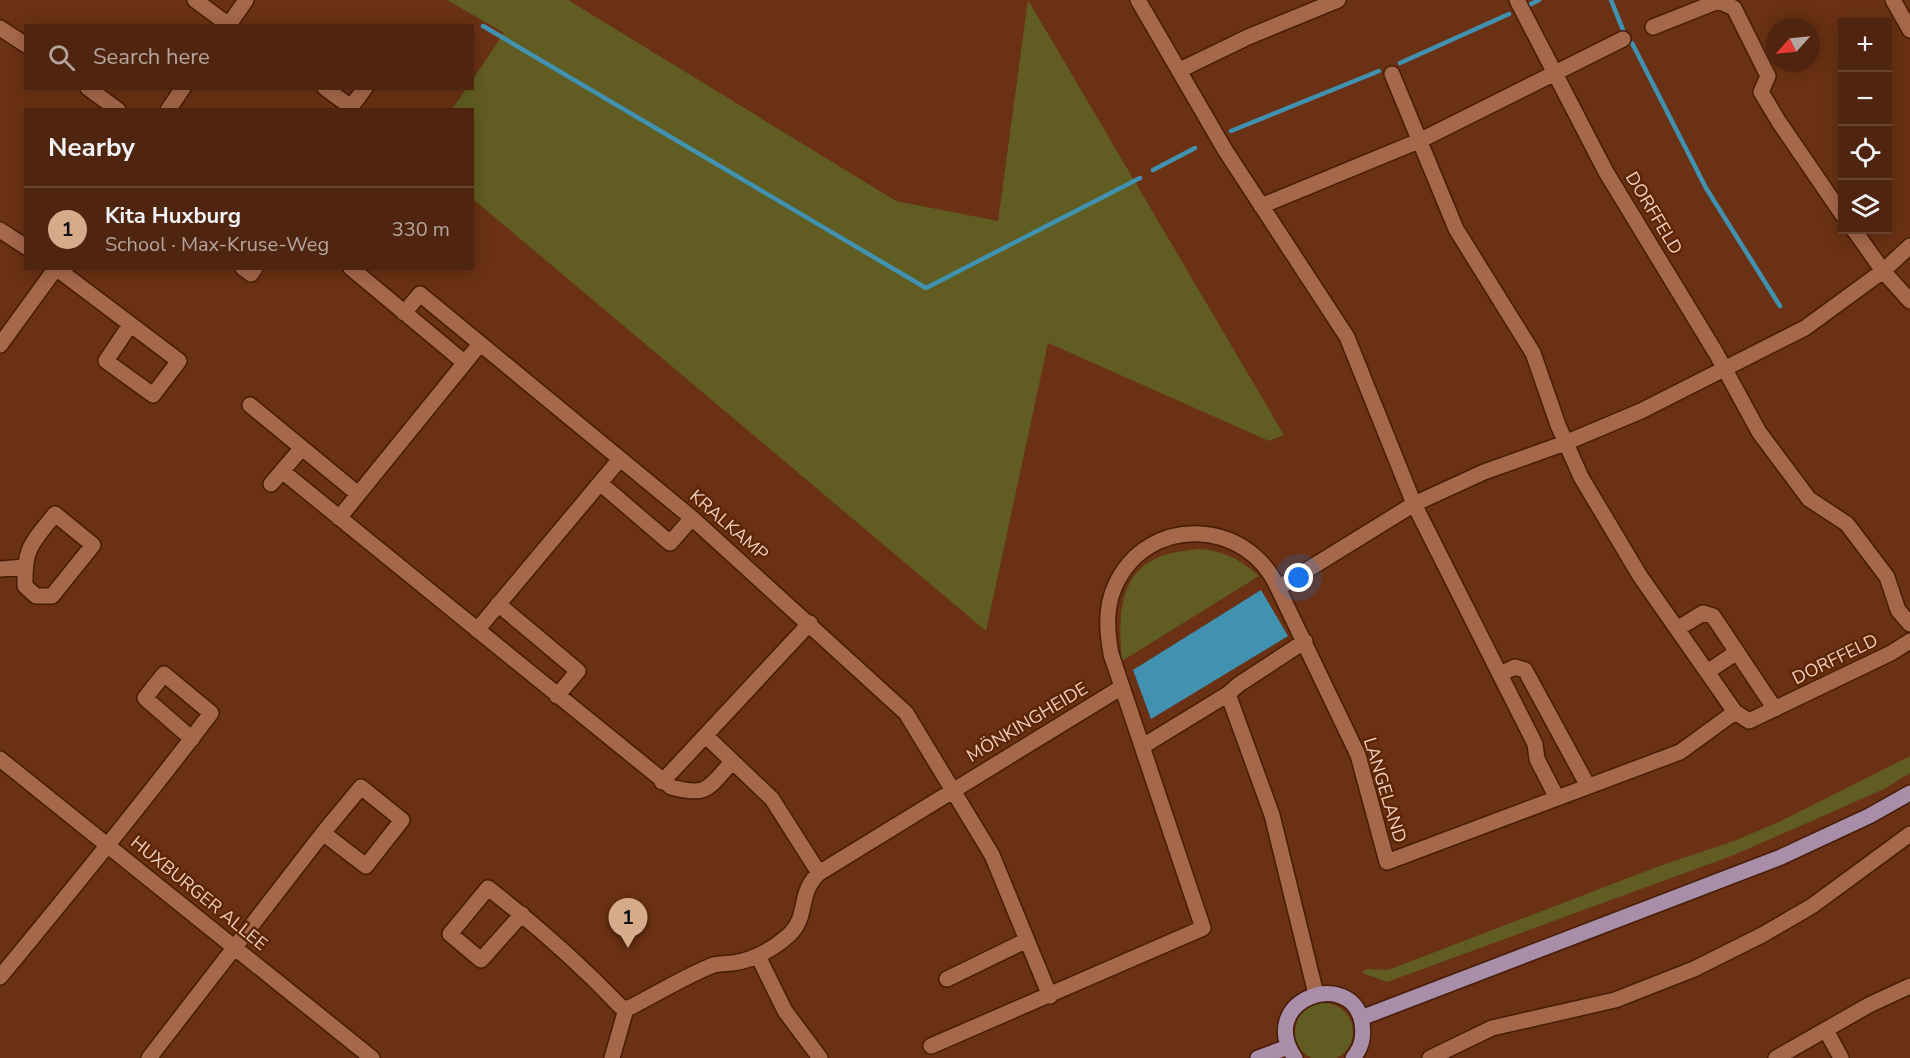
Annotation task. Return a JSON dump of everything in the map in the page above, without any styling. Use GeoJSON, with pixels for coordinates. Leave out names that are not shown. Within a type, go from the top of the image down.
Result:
{"type":"FeatureCollection","features":[{"type":"Feature","properties":{"kind":"main road"},"geometry":{"type":"LineString","coordinates":[[1361,1018],[1781,857],[1869,816],[1910,793]]}},
{"type":"Feature","properties":{"kind":"main road"},"geometry":{"type":"LineString","coordinates":[[1258,1058],[1292,1052],[1285,1030],[1290,1014],[1300,1001],[1316,994],[1330,993],[1343,997],[1354,1006],[1361,1018],[1364,1034],[1360,1050],[1353,1058]]}},
{"type":"Feature","properties":{"kind":"street"},"geometry":{"type":"LineString","coordinates":[[195,0],[228,24]]}},
{"type":"Feature","properties":{"kind":"street"},"geometry":{"type":"LineString","coordinates":[[230,24],[246,0]]}},
{"type":"Feature","properties":{"kind":"street"},"geometry":{"type":"LineString","coordinates":[[1138,0],[1216,135],[1347,337],[1414,504],[1535,744],[1537,759],[1557,798],[1680,752],[1735,712],[1640,576],[1581,477],[1565,443],[1533,353],[1456,229],[1392,74]]}},
{"type":"Feature","properties":{"kind":"street"},"geometry":{"type":"LineString","coordinates":[[1180,70],[1248,37],[1338,0]]}},
{"type":"Feature","properties":{"kind":"street","name":"DORFFELD"},"geometry":{"type":"LineString","coordinates":[[1517,0],[1606,172],[1759,432],[1809,499],[1847,524],[1887,577],[1898,610],[1910,624]]}},
{"type":"Feature","properties":{"kind":"street"},"geometry":{"type":"LineString","coordinates":[[1653,27],[1718,0],[1734,8],[1768,76],[1761,92],[1779,123],[1838,208]]}},
{"type":"Feature","properties":{"kind":"street"},"geometry":{"type":"LineString","coordinates":[[1893,0],[1910,30]]}},
{"type":"Feature","properties":{"kind":"street"},"geometry":{"type":"LineString","coordinates":[[0,28],[24,44]]}},
{"type":"Feature","properties":{"kind":"street"},"geometry":{"type":"LineString","coordinates":[[1261,206],[1421,140],[1623,39]]}},
{"type":"Feature","properties":{"kind":"street"},"geometry":{"type":"LineString","coordinates":[[91,90],[115,108]]}},
{"type":"Feature","properties":{"kind":"street"},"geometry":{"type":"LineString","coordinates":[[169,108],[182,90]]}},
{"type":"Feature","properties":{"kind":"street"},"geometry":{"type":"LineString","coordinates":[[328,90],[351,107],[364,90]]}},
{"type":"Feature","properties":{"kind":"street"},"geometry":{"type":"LineString","coordinates":[[0,230],[24,247]]}},
{"type":"Feature","properties":{"kind":"street"},"geometry":{"type":"LineString","coordinates":[[1857,234],[1883,271],[1910,301]]}},
{"type":"Feature","properties":{"kind":"street"},"geometry":{"type":"LineString","coordinates":[[1278,588],[1414,504],[1484,472],[1565,443],[1641,411],[1805,328],[1883,271],[1910,246]]}},
{"type":"Feature","properties":{"kind":"street"},"geometry":{"type":"LineString","coordinates":[[0,345],[55,270]]}},
{"type":"Feature","properties":{"kind":"street"},"geometry":{"type":"LineString","coordinates":[[57,270],[179,361],[153,395],[106,361],[130,325]]}},
{"type":"Feature","properties":{"kind":"street"},"geometry":{"type":"LineString","coordinates":[[353,270],[465,363]]}},
{"type":"Feature","properties":{"kind":"street","name":"KRALKAMP"},"geometry":{"type":"LineString","coordinates":[[404,313],[420,294],[692,518],[810,623],[906,713],[951,791]]}},
{"type":"Feature","properties":{"kind":"street"},"geometry":{"type":"LineString","coordinates":[[339,518],[480,344]]}},
{"type":"Feature","properties":{"kind":"street"},"geometry":{"type":"LineString","coordinates":[[250,405],[358,494]]}},
{"type":"Feature","properties":{"kind":"street"},"geometry":{"type":"LineString","coordinates":[[271,484],[302,448]]}},
{"type":"Feature","properties":{"kind":"street"},"geometry":{"type":"LineString","coordinates":[[477,630],[620,459]]}},
{"type":"Feature","properties":{"kind":"street"},"geometry":{"type":"LineString","coordinates":[[282,471],[662,782],[671,787],[700,792],[708,788],[732,762]]}},
{"type":"Feature","properties":{"kind":"street"},"geometry":{"type":"LineString","coordinates":[[600,483],[670,543],[692,518]]}},
{"type":"Feature","properties":{"kind":"street"},"geometry":{"type":"LineString","coordinates":[[56,514],[93,545],[52,596],[36,596],[25,586],[25,567],[28,548],[56,514]]}},
{"type":"Feature","properties":{"kind":"street","name":"LANGELAND"},"geometry":{"type":"LineString","coordinates":[[1050,996],[1203,928],[1109,644],[1110,602],[1124,571],[1149,547],[1169,538],[1191,534],[1215,535],[1230,540],[1261,560],[1271,571],[1358,755],[1387,862],[1557,798]]}},
{"type":"Feature","properties":{"kind":"street"},"geometry":{"type":"LineString","coordinates":[[0,569],[25,567]]}},
{"type":"Feature","properties":{"kind":"street"},"geometry":{"type":"LineString","coordinates":[[498,604],[578,671],[557,696]]}},
{"type":"Feature","properties":{"kind":"street"},"geometry":{"type":"LineString","coordinates":[[1677,629],[1703,613],[1713,616],[1775,709]]}},
{"type":"Feature","properties":{"kind":"street"},"geometry":{"type":"LineString","coordinates":[[662,782],[810,623]]}},
{"type":"Feature","properties":{"kind":"street"},"geometry":{"type":"LineString","coordinates":[[1143,746],[1228,694],[1305,641]]}},
{"type":"Feature","properties":{"kind":"street","name":"DORFFELD"},"geometry":{"type":"LineString","coordinates":[[1735,712],[1749,721],[1892,653],[1910,641]]}},
{"type":"Feature","properties":{"kind":"street"},"geometry":{"type":"LineString","coordinates":[[1707,672],[1737,652]]}},
{"type":"Feature","properties":{"kind":"street"},"geometry":{"type":"LineString","coordinates":[[1500,674],[1515,667],[1525,670],[1588,786]]}},
{"type":"Feature","properties":{"kind":"street","name":"MÖNKINGHEIDE"},"geometry":{"type":"LineString","coordinates":[[819,873],[1122,687]]}},
{"type":"Feature","properties":{"kind":"street"},"geometry":{"type":"LineString","coordinates":[[1228,694],[1272,815],[1316,994]]}},
{"type":"Feature","properties":{"kind":"street"},"geometry":{"type":"LineString","coordinates":[[1535,744],[1559,732]]}},
{"type":"Feature","properties":{"kind":"street"},"geometry":{"type":"LineString","coordinates":[[522,915],[481,960],[450,934],[488,888],[550,936],[620,1006],[626,1008],[713,964],[735,963],[758,956],[794,929],[802,911],[806,888],[819,873],[772,799],[706,736]]}},
{"type":"Feature","properties":{"kind":"street"},"geometry":{"type":"LineString","coordinates":[[0,977],[6,959],[109,846],[192,739]]}},
{"type":"Feature","properties":{"kind":"street","name":"HUXBURGER ALLEE"},"geometry":{"type":"LineString","coordinates":[[0,759],[372,1058]]}},
{"type":"Feature","properties":{"kind":"street"},"geometry":{"type":"LineString","coordinates":[[149,1058],[323,833],[362,787],[402,820],[366,866],[323,833]]}},
{"type":"Feature","properties":{"kind":"street"},"geometry":{"type":"LineString","coordinates":[[931,1046],[1050,996],[1025,941],[992,855],[951,791]]}},
{"type":"Feature","properties":{"kind":"street"},"geometry":{"type":"LineString","coordinates":[[1430,1058],[1492,1028],[1615,1000],[1694,969],[1762,935],[1812,906],[1910,834]]}},
{"type":"Feature","properties":{"kind":"street"},"geometry":{"type":"LineString","coordinates":[[947,979],[1025,941]]}},
{"type":"Feature","properties":{"kind":"street"},"geometry":{"type":"LineString","coordinates":[[758,956],[785,1011],[820,1058]]}},
{"type":"Feature","properties":{"kind":"street"},"geometry":{"type":"LineString","coordinates":[[1776,1058],[1869,1005],[1910,986]]}},
{"type":"Feature","properties":{"kind":"street"},"geometry":{"type":"LineString","coordinates":[[612,1058],[626,1008]]}},
{"type":"Feature","properties":{"kind":"street"},"geometry":{"type":"LineString","coordinates":[[1826,1030],[1841,1058]]}},
{"type":"Feature","properties":{"kind":"shaded area"},"geometry":{"type":"Polygon","coordinates":[[[447,0],[568,0],[896,201],[998,221],[1028,0],[1284,435],[1269,441],[1048,343],[986,631],[474,200],[474,108],[453,108],[465,90],[474,90],[474,78],[504,33],[447,0]]]}},
{"type":"Feature","properties":{"kind":"shaded area"},"geometry":{"type":"Polygon","coordinates":[[[1199,549],[1231,557],[1259,576],[1122,661],[1120,633],[1122,605],[1132,579],[1141,568],[1158,557],[1199,549]]]}},
{"type":"Feature","properties":{"kind":"shaded area"},"geometry":{"type":"Polygon","coordinates":[[[1910,756],[1910,773],[1884,789],[1734,855],[1387,982],[1362,973],[1366,969],[1388,970],[1662,865],[1734,841],[1781,821],[1910,756]]]}},
{"type":"Feature","properties":{"kind":"shaded area"},"geometry":{"type":"Polygon","coordinates":[[[1324,1003],[1335,1005],[1345,1011],[1352,1026],[1351,1043],[1345,1053],[1335,1059],[1313,1059],[1303,1053],[1297,1043],[1295,1032],[1297,1021],[1303,1011],[1313,1005],[1324,1003]]]}},
{"type":"Feature","properties":{"kind":"water"},"geometry":{"type":"Polygon","coordinates":[[[1261,590],[1288,636],[1151,719],[1133,670],[1261,590]]]}},
{"type":"Feature","properties":{"kind":"waterway"},"geometry":{"type":"LineString","coordinates":[[1527,6],[1539,0]]}},
{"type":"Feature","properties":{"kind":"waterway"},"geometry":{"type":"LineString","coordinates":[[1611,0],[1623,30]]}},
{"type":"Feature","properties":{"kind":"waterway"},"geometry":{"type":"LineString","coordinates":[[1400,63],[1509,14]]}},
{"type":"Feature","properties":{"kind":"waterway"},"geometry":{"type":"LineString","coordinates":[[483,26],[926,288],[1140,178]]}},
{"type":"Feature","properties":{"kind":"waterway"},"geometry":{"type":"LineString","coordinates":[[1632,43],[1706,188],[1780,306]]}},
{"type":"Feature","properties":{"kind":"waterway"},"geometry":{"type":"LineString","coordinates":[[1231,131],[1379,71]]}},
{"type":"Feature","properties":{"kind":"waterway"},"geometry":{"type":"LineString","coordinates":[[1153,170],[1195,148]]}},
{"type":"Feature","properties":{"kind":"place","name":"Kita Huxburg"},"geometry":{"type":"Point","coordinates":[628,948]}}]}
